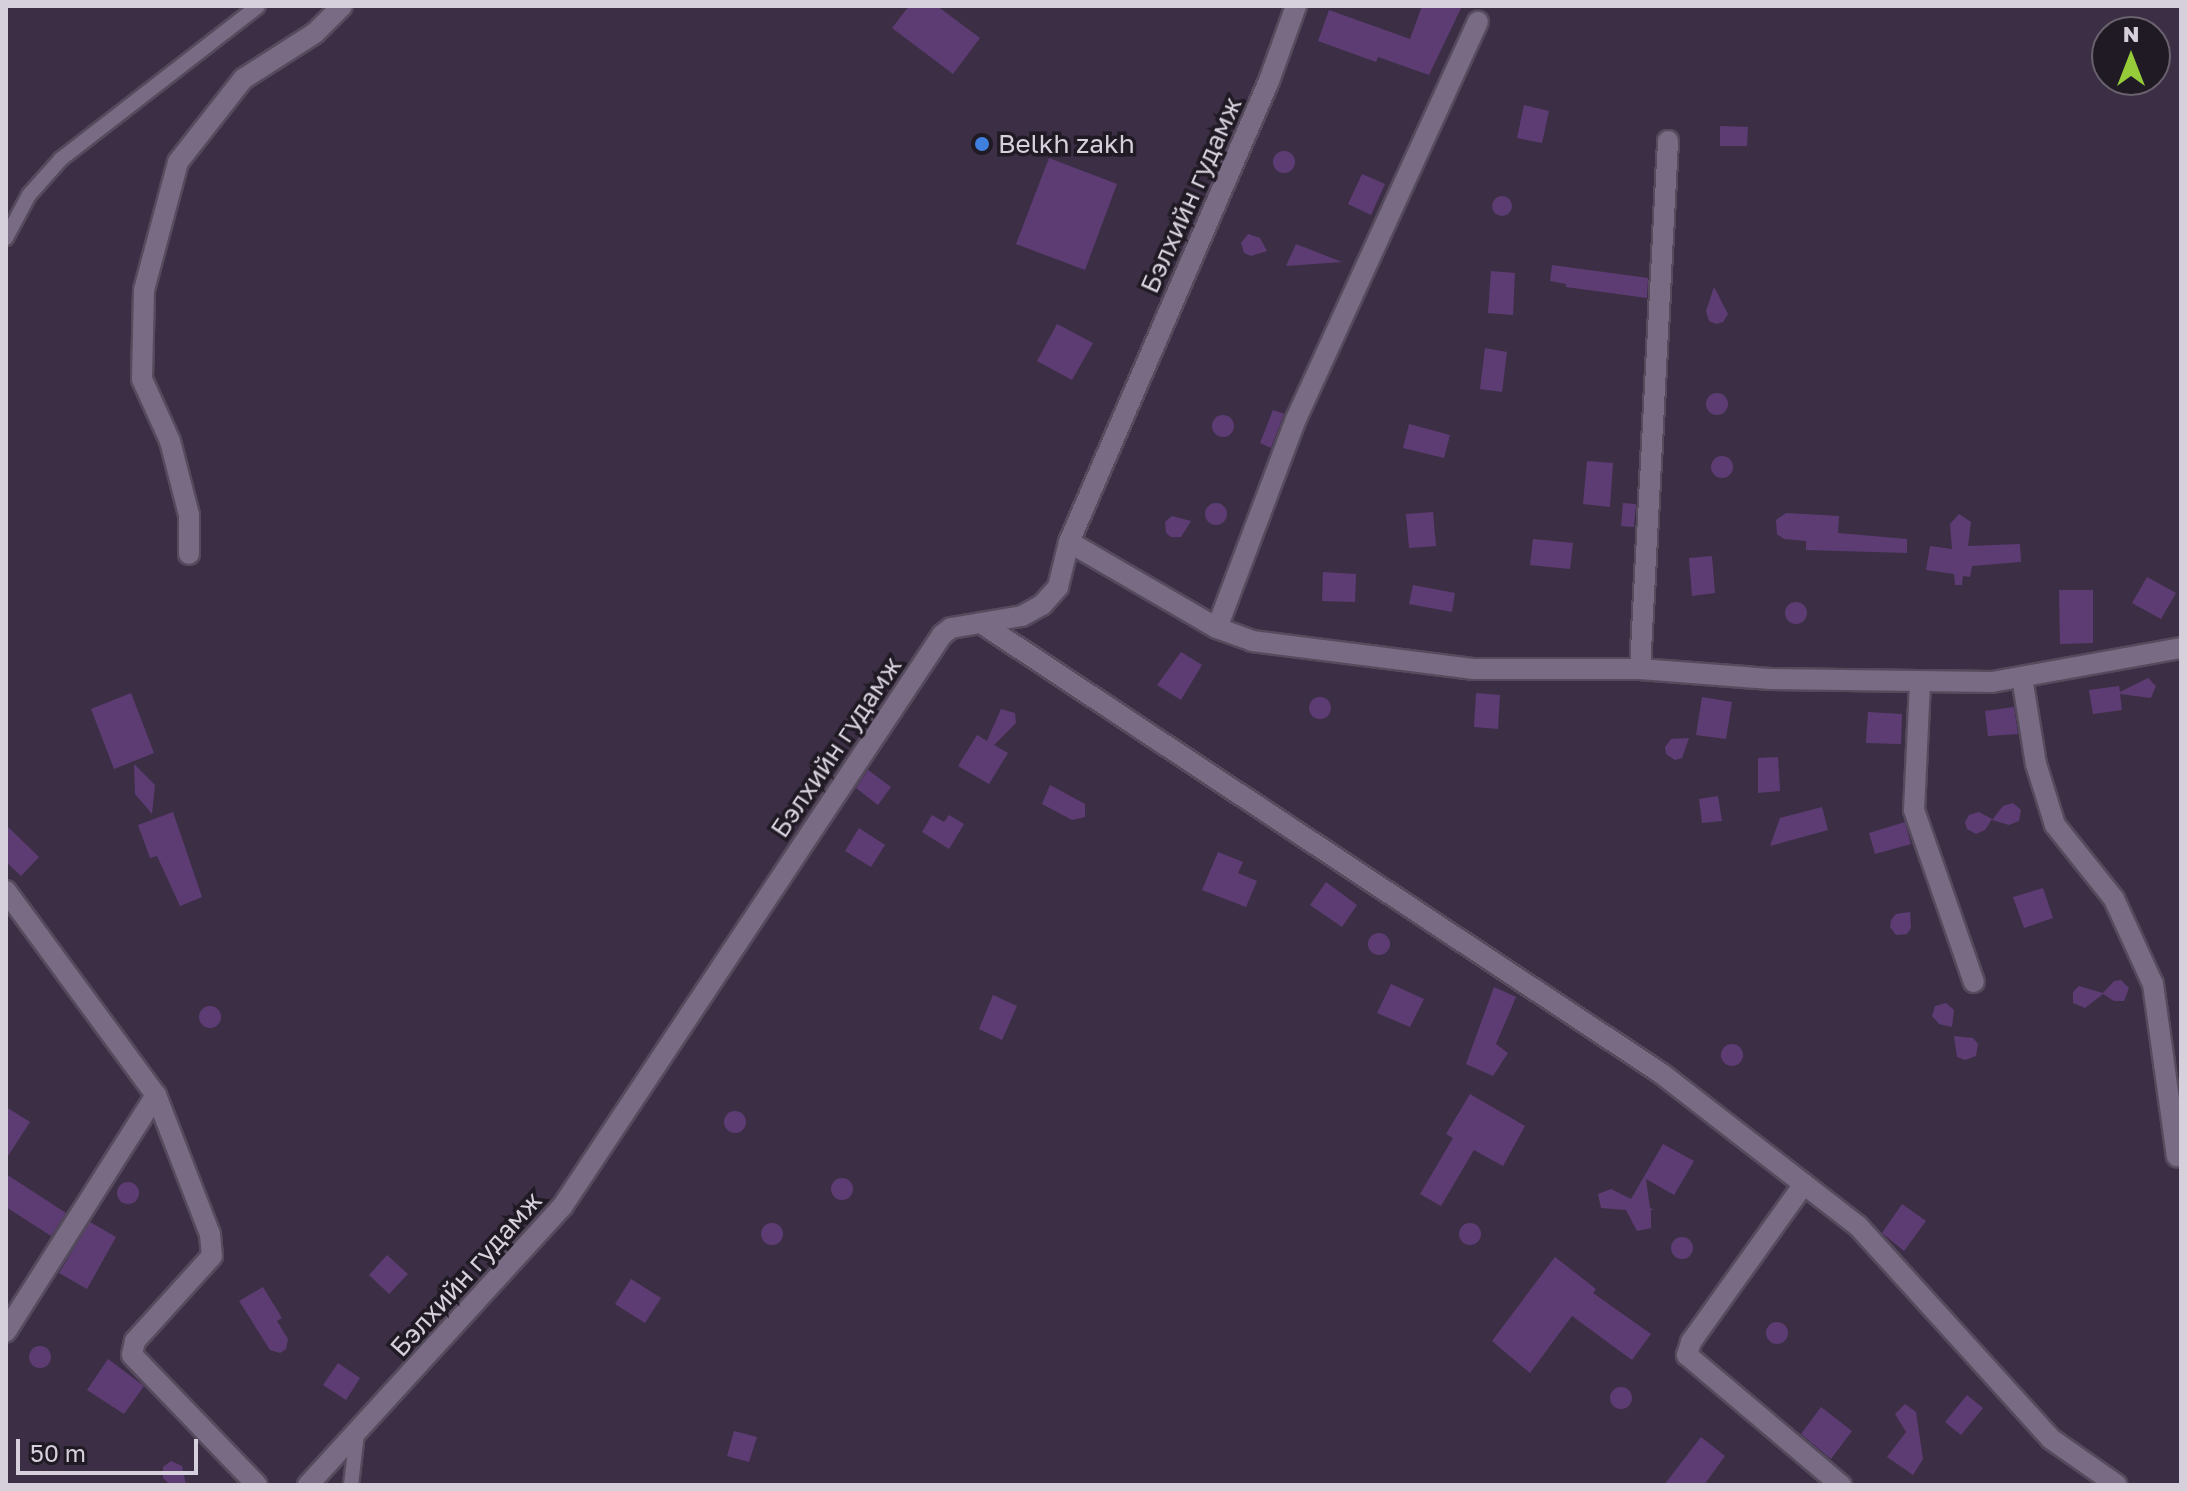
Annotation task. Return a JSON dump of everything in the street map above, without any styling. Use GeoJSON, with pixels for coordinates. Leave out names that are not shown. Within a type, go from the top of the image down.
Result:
{"type":"FeatureCollection","features":[{"type":"Feature","properties":{"kind":"street"},"geometry":{"type":"LineString","coordinates":[[189,554],[186,500],[170,441],[142,379],[144,290],[178,162],[243,79],[315,33],[342,6]]}},
{"type":"Feature","properties":{"kind":"street","name":"Бэлхийн гудамж"},"geometry":{"type":"LineString","coordinates":[[308,1485],[562,1207],[942,635],[951,628],[1022,616],[1042,605],[1058,587],[1069,542],[1269,81],[1296,6]]}},
{"type":"Feature","properties":{"kind":"street"},"geometry":{"type":"LineString","coordinates":[[1217,628],[1296,419],[1478,22]]}},
{"type":"Feature","properties":{"kind":"street"},"geometry":{"type":"LineString","coordinates":[[1640,669],[1668,141]]}},
{"type":"Feature","properties":{"kind":"street"},"geometry":{"type":"LineString","coordinates":[[1069,542],[1217,628],[1252,641],[1474,669],[1640,669],[1771,679],[1992,682],[2181,648]]}},
{"type":"Feature","properties":{"kind":"street"},"geometry":{"type":"LineString","coordinates":[[981,623],[1662,1074],[1858,1226],[2051,1439],[2117,1485]]}},
{"type":"Feature","properties":{"kind":"street"},"geometry":{"type":"LineString","coordinates":[[2022,677],[2036,764],[2055,825],[2114,899],[2153,984],[2177,1156]]}},
{"type":"Feature","properties":{"kind":"street"},"geometry":{"type":"LineString","coordinates":[[1920,683],[1914,810],[1974,982]]}},
{"type":"Feature","properties":{"kind":"street"},"geometry":{"type":"LineString","coordinates":[[6,891],[156,1095],[210,1234],[212,1256],[135,1341],[132,1355],[257,1485]]}},
{"type":"Feature","properties":{"kind":"street"},"geometry":{"type":"LineString","coordinates":[[6,1331],[156,1095]]}},
{"type":"Feature","properties":{"kind":"street"},"geometry":{"type":"LineString","coordinates":[[1804,1184],[1691,1342],[1687,1355],[1841,1485]]}},
{"type":"Feature","properties":{"kind":"lane"},"geometry":{"type":"LineString","coordinates":[[6,238],[29,195],[61,159],[258,6]]}},
{"type":"Feature","properties":{"kind":"lane"},"geometry":{"type":"LineString","coordinates":[[351,1485],[357,1433]]}},
{"type":"Feature","properties":{"kind":"building"},"geometry":{"type":"Polygon","coordinates":[[[909,6],[937,6],[980,38],[953,74],[892,28],[909,6]]]}},
{"type":"Feature","properties":{"kind":"building"},"geometry":{"type":"Polygon","coordinates":[[[1422,6],[1462,6],[1429,75],[1378,57],[1376,62],[1318,41],[1329,10],[1410,39],[1422,6]]]}},
{"type":"Feature","properties":{"kind":"building"},"geometry":{"type":"Polygon","coordinates":[[[1524,105],[1549,111],[1542,143],[1517,138],[1524,105]]]}},
{"type":"Feature","properties":{"kind":"building"},"geometry":{"type":"Polygon","coordinates":[[[1720,126],[1748,127],[1747,146],[1720,146],[1720,126]]]}},
{"type":"Feature","properties":{"kind":"building"},"geometry":{"type":"Polygon","coordinates":[[[1284,151],[1292,154],[1295,162],[1292,170],[1284,173],[1276,170],[1273,162],[1276,154],[1284,151]]]}},
{"type":"Feature","properties":{"kind":"building"},"geometry":{"type":"Polygon","coordinates":[[[1049,158],[1117,184],[1085,270],[1016,244],[1049,158]]]}},
{"type":"Feature","properties":{"kind":"building"},"geometry":{"type":"Polygon","coordinates":[[[1362,174],[1385,184],[1371,215],[1348,204],[1362,174]]]}},
{"type":"Feature","properties":{"kind":"building"},"geometry":{"type":"Polygon","coordinates":[[[1502,196],[1509,199],[1512,206],[1509,213],[1502,216],[1495,213],[1492,206],[1495,199],[1502,196]]]}},
{"type":"Feature","properties":{"kind":"building"},"geometry":{"type":"Polygon","coordinates":[[[1248,234],[1260,238],[1267,251],[1251,256],[1244,253],[1241,243],[1248,234]]]}},
{"type":"Feature","properties":{"kind":"building"},"geometry":{"type":"Polygon","coordinates":[[[1296,244],[1342,262],[1286,266],[1296,244]]]}},
{"type":"Feature","properties":{"kind":"building"},"geometry":{"type":"Polygon","coordinates":[[[1552,265],[1648,278],[1647,298],[1566,287],[1566,284],[1550,281],[1552,265]]]}},
{"type":"Feature","properties":{"kind":"building"},"geometry":{"type":"Polygon","coordinates":[[[1491,271],[1515,273],[1513,315],[1488,313],[1491,271]]]}},
{"type":"Feature","properties":{"kind":"building"},"geometry":{"type":"Polygon","coordinates":[[[1714,287],[1728,314],[1723,322],[1716,324],[1709,321],[1706,311],[1714,287]]]}},
{"type":"Feature","properties":{"kind":"building"},"geometry":{"type":"Polygon","coordinates":[[[1057,324],[1093,343],[1072,380],[1037,361],[1057,324]]]}},
{"type":"Feature","properties":{"kind":"building"},"geometry":{"type":"Polygon","coordinates":[[[1485,348],[1507,352],[1502,392],[1480,389],[1485,348]]]}},
{"type":"Feature","properties":{"kind":"building"},"geometry":{"type":"Polygon","coordinates":[[[1717,393],[1725,396],[1728,404],[1725,412],[1717,415],[1709,412],[1706,404],[1709,396],[1717,393]]]}},
{"type":"Feature","properties":{"kind":"building"},"geometry":{"type":"Polygon","coordinates":[[[1273,410],[1284,414],[1271,448],[1260,443],[1273,410]]]}},
{"type":"Feature","properties":{"kind":"building"},"geometry":{"type":"Polygon","coordinates":[[[1223,415],[1231,418],[1234,426],[1231,434],[1223,437],[1215,434],[1212,426],[1215,418],[1223,415]]]}},
{"type":"Feature","properties":{"kind":"building"},"geometry":{"type":"Polygon","coordinates":[[[1409,424],[1450,435],[1444,458],[1403,448],[1409,424]]]}},
{"type":"Feature","properties":{"kind":"building"},"geometry":{"type":"Polygon","coordinates":[[[1722,456],[1730,459],[1733,467],[1730,475],[1722,478],[1714,475],[1711,467],[1714,459],[1722,456]]]}},
{"type":"Feature","properties":{"kind":"building"},"geometry":{"type":"Polygon","coordinates":[[[1587,461],[1613,463],[1610,507],[1583,504],[1587,461]]]}},
{"type":"Feature","properties":{"kind":"building"},"geometry":{"type":"Polygon","coordinates":[[[1216,503],[1224,506],[1227,514],[1224,522],[1216,525],[1208,522],[1205,514],[1208,506],[1216,503]]]}},
{"type":"Feature","properties":{"kind":"building"},"geometry":{"type":"Polygon","coordinates":[[[1623,503],[1636,504],[1634,527],[1621,526],[1623,503]]]}},
{"type":"Feature","properties":{"kind":"building"},"geometry":{"type":"Polygon","coordinates":[[[1433,512],[1436,546],[1409,548],[1406,514],[1433,512]]]}},
{"type":"Feature","properties":{"kind":"building"},"geometry":{"type":"Polygon","coordinates":[[[1786,513],[1839,516],[1838,533],[1907,539],[1907,553],[1806,550],[1806,541],[1784,539],[1777,534],[1776,520],[1786,513]]]}},
{"type":"Feature","properties":{"kind":"building"},"geometry":{"type":"Polygon","coordinates":[[[1959,514],[1971,522],[1968,546],[2020,544],[2021,562],[1972,566],[1970,577],[1963,576],[1962,585],[1955,585],[1954,574],[1926,570],[1930,546],[1952,549],[1950,524],[1959,514]]]}},
{"type":"Feature","properties":{"kind":"building"},"geometry":{"type":"Polygon","coordinates":[[[1172,516],[1191,521],[1181,537],[1171,537],[1166,533],[1165,522],[1172,516]]]}},
{"type":"Feature","properties":{"kind":"building"},"geometry":{"type":"Polygon","coordinates":[[[1533,539],[1573,543],[1570,569],[1530,565],[1533,539]]]}},
{"type":"Feature","properties":{"kind":"building"},"geometry":{"type":"Polygon","coordinates":[[[1712,556],[1715,593],[1692,596],[1689,558],[1712,556]]]}},
{"type":"Feature","properties":{"kind":"building"},"geometry":{"type":"Polygon","coordinates":[[[1323,572],[1356,574],[1355,602],[1322,601],[1323,572]]]}},
{"type":"Feature","properties":{"kind":"building"},"geometry":{"type":"Polygon","coordinates":[[[2147,577],[2176,593],[2161,619],[2132,603],[2147,577]]]}},
{"type":"Feature","properties":{"kind":"building"},"geometry":{"type":"Polygon","coordinates":[[[1413,585],[1455,593],[1452,612],[1409,604],[1413,585]]]}},
{"type":"Feature","properties":{"kind":"building"},"geometry":{"type":"Polygon","coordinates":[[[2059,590],[2093,590],[2093,643],[2060,644],[2059,590]]]}},
{"type":"Feature","properties":{"kind":"building"},"geometry":{"type":"Polygon","coordinates":[[[1796,602],[1804,605],[1807,613],[1804,621],[1796,624],[1788,621],[1785,613],[1788,605],[1796,602]]]}},
{"type":"Feature","properties":{"kind":"building"},"geometry":{"type":"Polygon","coordinates":[[[1181,652],[1202,665],[1181,700],[1157,685],[1181,652]]]}},
{"type":"Feature","properties":{"kind":"building"},"geometry":{"type":"Polygon","coordinates":[[[2148,678],[2156,686],[2151,698],[2120,694],[2122,710],[2093,714],[2089,690],[2119,686],[2120,692],[2148,678]]]}},
{"type":"Feature","properties":{"kind":"building"},"geometry":{"type":"Polygon","coordinates":[[[131,693],[154,753],[114,769],[91,709],[131,693]]]}},
{"type":"Feature","properties":{"kind":"building"},"geometry":{"type":"Polygon","coordinates":[[[1476,693],[1500,695],[1498,729],[1474,727],[1476,693]]]}},
{"type":"Feature","properties":{"kind":"building"},"geometry":{"type":"Polygon","coordinates":[[[1320,697],[1328,700],[1331,708],[1328,716],[1320,719],[1312,716],[1309,708],[1312,700],[1320,697]]]}},
{"type":"Feature","properties":{"kind":"building"},"geometry":{"type":"Polygon","coordinates":[[[1702,697],[1732,702],[1726,739],[1696,735],[1702,697]]]}},
{"type":"Feature","properties":{"kind":"building"},"geometry":{"type":"Polygon","coordinates":[[[2014,707],[2018,734],[1988,736],[1985,711],[2014,707]]]}},
{"type":"Feature","properties":{"kind":"building"},"geometry":{"type":"Polygon","coordinates":[[[1001,709],[1015,713],[1016,723],[994,745],[1008,753],[989,784],[958,766],[977,735],[987,741],[1001,709]]]}},
{"type":"Feature","properties":{"kind":"building"},"geometry":{"type":"Polygon","coordinates":[[[1868,712],[1902,714],[1901,744],[1866,743],[1868,712]]]}},
{"type":"Feature","properties":{"kind":"building"},"geometry":{"type":"Polygon","coordinates":[[[1689,738],[1682,758],[1675,760],[1666,754],[1665,747],[1671,739],[1689,738]]]}},
{"type":"Feature","properties":{"kind":"building"},"geometry":{"type":"Polygon","coordinates":[[[1778,757],[1780,791],[1758,793],[1758,758],[1778,757]]]}},
{"type":"Feature","properties":{"kind":"building"},"geometry":{"type":"Polygon","coordinates":[[[134,764],[155,785],[152,814],[135,794],[134,764]]]}},
{"type":"Feature","properties":{"kind":"building"},"geometry":{"type":"Polygon","coordinates":[[[868,770],[891,787],[878,805],[856,788],[868,770]]]}},
{"type":"Feature","properties":{"kind":"building"},"geometry":{"type":"Polygon","coordinates":[[[1050,785],[1085,804],[1085,817],[1072,820],[1042,804],[1050,785]]]}},
{"type":"Feature","properties":{"kind":"building"},"geometry":{"type":"Polygon","coordinates":[[[1718,796],[1722,821],[1702,823],[1699,799],[1718,796]]]}},
{"type":"Feature","properties":{"kind":"building"},"geometry":{"type":"Polygon","coordinates":[[[2013,803],[2021,810],[2019,821],[2009,825],[1992,820],[2003,806],[2013,803]]]}},
{"type":"Feature","properties":{"kind":"building"},"geometry":{"type":"Polygon","coordinates":[[[1822,807],[1828,830],[1770,846],[1780,818],[1822,807]]]}},
{"type":"Feature","properties":{"kind":"building"},"geometry":{"type":"Polygon","coordinates":[[[173,812],[202,897],[180,906],[157,856],[150,858],[138,825],[173,812]]]}},
{"type":"Feature","properties":{"kind":"building"},"geometry":{"type":"Polygon","coordinates":[[[1979,812],[1992,819],[1985,830],[1976,834],[1967,829],[1965,822],[1969,815],[1979,812]]]}},
{"type":"Feature","properties":{"kind":"building"},"geometry":{"type":"Polygon","coordinates":[[[932,815],[944,822],[949,815],[964,824],[949,849],[922,832],[932,815]]]}},
{"type":"Feature","properties":{"kind":"building"},"geometry":{"type":"Polygon","coordinates":[[[1905,822],[1911,844],[1875,854],[1869,833],[1905,822]]]}},
{"type":"Feature","properties":{"kind":"building"},"geometry":{"type":"Polygon","coordinates":[[[6,825],[39,857],[21,876],[6,862],[6,825]]]}},
{"type":"Feature","properties":{"kind":"building"},"geometry":{"type":"Polygon","coordinates":[[[859,828],[885,845],[871,867],[845,851],[859,828]]]}},
{"type":"Feature","properties":{"kind":"building"},"geometry":{"type":"Polygon","coordinates":[[[1218,852],[1243,862],[1238,873],[1257,881],[1246,907],[1202,890],[1218,852]]]}},
{"type":"Feature","properties":{"kind":"building"},"geometry":{"type":"Polygon","coordinates":[[[1326,882],[1357,905],[1342,927],[1310,905],[1326,882]]]}},
{"type":"Feature","properties":{"kind":"building"},"geometry":{"type":"Polygon","coordinates":[[[2043,888],[2053,918],[2024,928],[2013,897],[2043,888]]]}},
{"type":"Feature","properties":{"kind":"building"},"geometry":{"type":"Polygon","coordinates":[[[1910,912],[1911,928],[1907,934],[1896,935],[1890,927],[1891,920],[1896,914],[1910,912]]]}},
{"type":"Feature","properties":{"kind":"building"},"geometry":{"type":"Polygon","coordinates":[[[1379,933],[1387,936],[1390,944],[1387,952],[1379,955],[1371,952],[1368,944],[1371,936],[1379,933]]]}},
{"type":"Feature","properties":{"kind":"building"},"geometry":{"type":"Polygon","coordinates":[[[2121,980],[2129,988],[2124,1001],[2114,1001],[2103,994],[2085,1008],[2073,1003],[2073,992],[2079,986],[2103,993],[2114,981],[2121,980]]]}},
{"type":"Feature","properties":{"kind":"building"},"geometry":{"type":"Polygon","coordinates":[[[1391,984],[1424,999],[1410,1027],[1377,1013],[1391,984]]]}},
{"type":"Feature","properties":{"kind":"building"},"geometry":{"type":"Polygon","coordinates":[[[1494,987],[1516,997],[1496,1044],[1508,1053],[1493,1076],[1466,1064],[1494,987]]]}},
{"type":"Feature","properties":{"kind":"building"},"geometry":{"type":"Polygon","coordinates":[[[993,995],[1017,1006],[1002,1040],[979,1029],[993,995]]]}},
{"type":"Feature","properties":{"kind":"building"},"geometry":{"type":"Polygon","coordinates":[[[1946,1003],[1954,1010],[1952,1027],[1939,1024],[1932,1016],[1935,1006],[1946,1003]]]}},
{"type":"Feature","properties":{"kind":"building"},"geometry":{"type":"Polygon","coordinates":[[[210,1006],[218,1009],[221,1017],[218,1025],[210,1028],[202,1025],[199,1017],[202,1009],[210,1006]]]}},
{"type":"Feature","properties":{"kind":"building"},"geometry":{"type":"Polygon","coordinates":[[[1954,1036],[1973,1038],[1978,1044],[1976,1056],[1965,1060],[1957,1057],[1954,1036]]]}},
{"type":"Feature","properties":{"kind":"building"},"geometry":{"type":"Polygon","coordinates":[[[1732,1044],[1740,1047],[1743,1055],[1740,1063],[1732,1066],[1724,1063],[1721,1055],[1724,1047],[1732,1044]]]}},
{"type":"Feature","properties":{"kind":"building"},"geometry":{"type":"Polygon","coordinates":[[[1470,1094],[1525,1126],[1503,1166],[1474,1150],[1441,1206],[1420,1194],[1453,1138],[1446,1134],[1470,1094]]]}},
{"type":"Feature","properties":{"kind":"building"},"geometry":{"type":"Polygon","coordinates":[[[6,1107],[30,1122],[6,1159],[6,1107]]]}},
{"type":"Feature","properties":{"kind":"building"},"geometry":{"type":"Polygon","coordinates":[[[735,1111],[743,1114],[746,1122],[743,1130],[735,1133],[727,1130],[724,1122],[727,1114],[735,1111]]]}},
{"type":"Feature","properties":{"kind":"building"},"geometry":{"type":"Polygon","coordinates":[[[1663,1144],[1694,1161],[1674,1195],[1646,1179],[1650,1208],[1654,1210],[1651,1210],[1651,1228],[1637,1231],[1626,1210],[1601,1208],[1598,1194],[1611,1189],[1631,1199],[1663,1144]]]}},
{"type":"Feature","properties":{"kind":"building"},"geometry":{"type":"Polygon","coordinates":[[[6,1174],[66,1213],[51,1236],[6,1207],[6,1174]]]}},
{"type":"Feature","properties":{"kind":"building"},"geometry":{"type":"Polygon","coordinates":[[[842,1178],[850,1181],[853,1189],[850,1197],[842,1200],[834,1197],[831,1189],[834,1181],[842,1178]]]}},
{"type":"Feature","properties":{"kind":"building"},"geometry":{"type":"Polygon","coordinates":[[[128,1182],[136,1185],[139,1193],[136,1201],[128,1204],[120,1201],[117,1193],[120,1185],[128,1182]]]}},
{"type":"Feature","properties":{"kind":"building"},"geometry":{"type":"Polygon","coordinates":[[[1902,1204],[1926,1221],[1904,1251],[1882,1233],[1902,1204]]]}},
{"type":"Feature","properties":{"kind":"building"},"geometry":{"type":"Polygon","coordinates":[[[90,1222],[116,1237],[87,1289],[59,1273],[90,1222]]]}},
{"type":"Feature","properties":{"kind":"building"},"geometry":{"type":"Polygon","coordinates":[[[772,1223],[780,1226],[783,1234],[780,1242],[772,1245],[764,1242],[761,1234],[764,1226],[772,1223]]]}},
{"type":"Feature","properties":{"kind":"building"},"geometry":{"type":"Polygon","coordinates":[[[1470,1223],[1478,1226],[1481,1234],[1478,1242],[1470,1245],[1462,1242],[1459,1234],[1462,1226],[1470,1223]]]}},
{"type":"Feature","properties":{"kind":"building"},"geometry":{"type":"Polygon","coordinates":[[[1682,1237],[1690,1240],[1693,1248],[1690,1256],[1682,1259],[1674,1256],[1671,1248],[1674,1240],[1682,1237]]]}},
{"type":"Feature","properties":{"kind":"building"},"geometry":{"type":"Polygon","coordinates":[[[387,1255],[408,1274],[389,1294],[369,1275],[387,1255]]]}},
{"type":"Feature","properties":{"kind":"building"},"geometry":{"type":"Polygon","coordinates":[[[1555,1257],[1596,1289],[1593,1293],[1651,1334],[1632,1360],[1572,1316],[1530,1373],[1492,1341],[1555,1257]]]}},
{"type":"Feature","properties":{"kind":"building"},"geometry":{"type":"Polygon","coordinates":[[[631,1279],[661,1298],[645,1323],[615,1304],[631,1279]]]}},
{"type":"Feature","properties":{"kind":"building"},"geometry":{"type":"Polygon","coordinates":[[[263,1287],[282,1318],[277,1321],[288,1339],[286,1349],[280,1353],[270,1350],[239,1301],[263,1287]]]}},
{"type":"Feature","properties":{"kind":"building"},"geometry":{"type":"Polygon","coordinates":[[[1777,1322],[1785,1325],[1788,1333],[1785,1341],[1777,1344],[1769,1341],[1766,1333],[1769,1325],[1777,1322]]]}},
{"type":"Feature","properties":{"kind":"building"},"geometry":{"type":"Polygon","coordinates":[[[40,1346],[48,1349],[51,1357],[48,1365],[40,1368],[32,1365],[29,1357],[32,1349],[40,1346]]]}},
{"type":"Feature","properties":{"kind":"building"},"geometry":{"type":"Polygon","coordinates":[[[108,1359],[144,1386],[124,1414],[87,1390],[108,1359]]]}},
{"type":"Feature","properties":{"kind":"building"},"geometry":{"type":"Polygon","coordinates":[[[338,1363],[360,1378],[346,1400],[323,1385],[338,1363]]]}},
{"type":"Feature","properties":{"kind":"building"},"geometry":{"type":"Polygon","coordinates":[[[1621,1387],[1629,1390],[1632,1398],[1629,1406],[1621,1409],[1613,1406],[1610,1398],[1613,1390],[1621,1387]]]}},
{"type":"Feature","properties":{"kind":"building"},"geometry":{"type":"Polygon","coordinates":[[[1967,1395],[1983,1408],[1961,1435],[1945,1422],[1967,1395]]]}},
{"type":"Feature","properties":{"kind":"building"},"geometry":{"type":"Polygon","coordinates":[[[1905,1404],[1916,1412],[1923,1459],[1913,1475],[1887,1457],[1906,1432],[1895,1414],[1905,1404]]]}},
{"type":"Feature","properties":{"kind":"building"},"geometry":{"type":"Polygon","coordinates":[[[1821,1407],[1852,1431],[1831,1459],[1801,1434],[1821,1407]]]}},
{"type":"Feature","properties":{"kind":"building"},"geometry":{"type":"Polygon","coordinates":[[[734,1431],[757,1437],[749,1462],[727,1456],[734,1431]]]}},
{"type":"Feature","properties":{"kind":"building"},"geometry":{"type":"Polygon","coordinates":[[[1701,1437],[1725,1456],[1704,1485],[1664,1485],[1701,1437]]]}},
{"type":"Feature","properties":{"kind":"building"},"geometry":{"type":"Polygon","coordinates":[[[171,1461],[182,1466],[186,1485],[170,1485],[163,1478],[163,1467],[171,1461]]]}},
{"type":"Feature","properties":{"kind":"place","name":"Belkh zakh"},"geometry":{"type":"Point","coordinates":[982,144]}}]}
